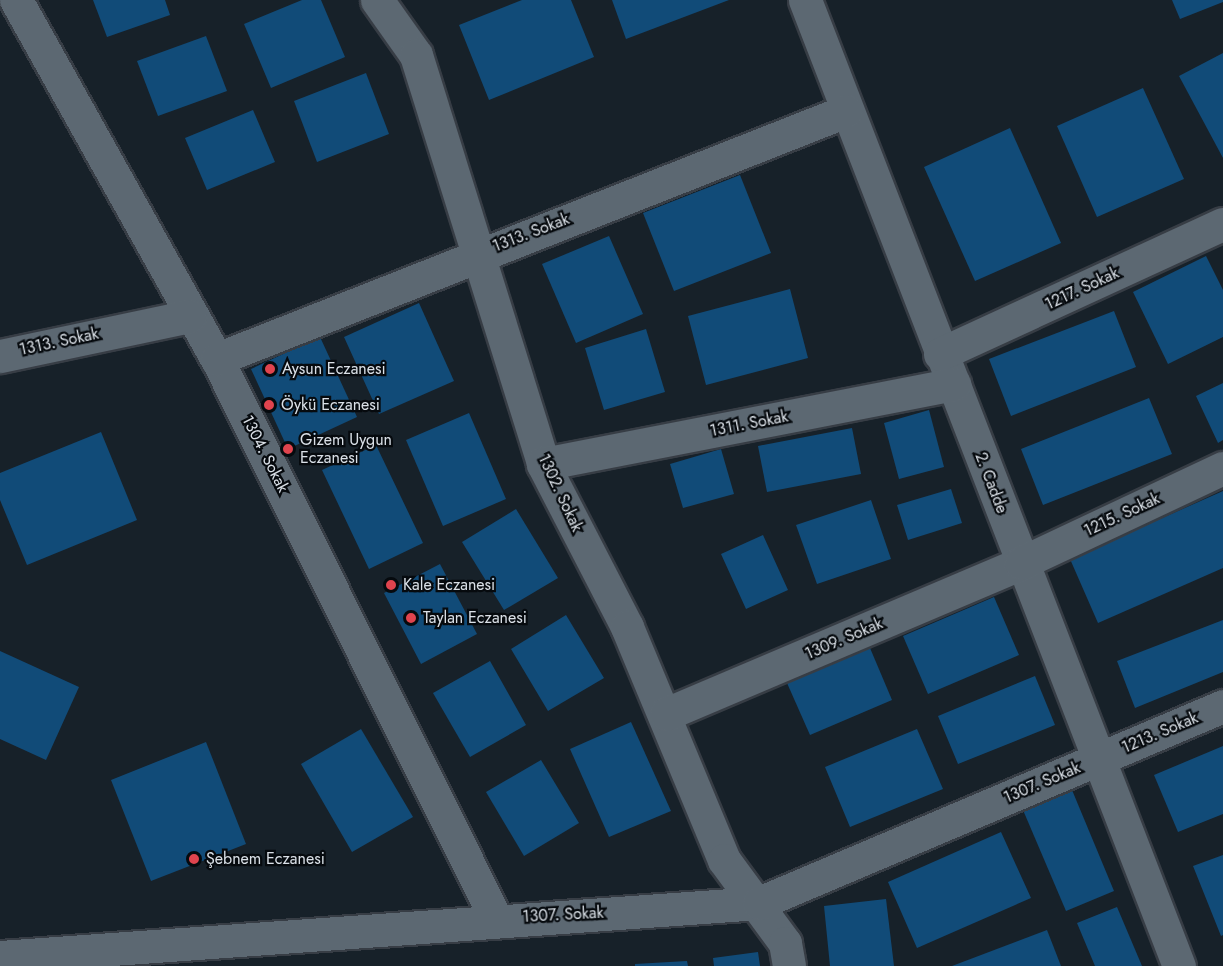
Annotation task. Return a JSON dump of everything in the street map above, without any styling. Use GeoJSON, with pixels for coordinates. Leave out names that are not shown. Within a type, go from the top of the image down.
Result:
{"type":"FeatureCollection","features":[{"type":"Feature","properties":{"kind":"street","name":"1304. Sokak"},"geometry":{"type":"LineString","coordinates":[[16,0],[190,316],[217,359],[496,919]]}},
{"type":"Feature","properties":{"kind":"street","name":"1302. Sokak"},"geometry":{"type":"LineString","coordinates":[[377,0],[416,55],[480,253],[543,464],[666,714],[724,860],[759,903],[785,943],[789,966]]}},
{"type":"Feature","properties":{"kind":"street","name":"2. Cadde"},"geometry":{"type":"LineString","coordinates":[[805,0],[1097,760],[1179,966]]}},
{"type":"Feature","properties":{"kind":"street","name":"1313. Sokak"},"geometry":{"type":"LineString","coordinates":[[217,359],[480,253],[846,111]]}},
{"type":"Feature","properties":{"kind":"street","name":"1217. Sokak"},"geometry":{"type":"LineString","coordinates":[[940,354],[1223,224]]}},
{"type":"Feature","properties":{"kind":"street","name":"1313. Sokak"},"geometry":{"type":"LineString","coordinates":[[0,356],[190,316]]}},
{"type":"Feature","properties":{"kind":"street","name":"1311. Sokak"},"geometry":{"type":"LineString","coordinates":[[543,464],[954,384]]}},
{"type":"Feature","properties":{"kind":"street","name":"1215. Sokak"},"geometry":{"type":"LineString","coordinates":[[1022,563],[1223,468]]}},
{"type":"Feature","properties":{"kind":"street","name":"1309. Sokak"},"geometry":{"type":"LineString","coordinates":[[666,714],[1022,563]]}},
{"type":"Feature","properties":{"kind":"street","name":"1213. Sokak"},"geometry":{"type":"LineString","coordinates":[[1097,760],[1223,706]]}},
{"type":"Feature","properties":{"kind":"street","name":"1307. Sokak"},"geometry":{"type":"LineString","coordinates":[[4,960],[496,919],[759,903],[1097,760]]}},
{"type":"Feature","properties":{"kind":"building"},"geometry":{"type":"Polygon","coordinates":[[[93,0],[165,0],[170,15],[107,37],[93,0]]]}},
{"type":"Feature","properties":{"kind":"building"},"geometry":{"type":"Polygon","coordinates":[[[302,0],[321,0],[345,57],[271,88],[244,24],[302,0]]]}},
{"type":"Feature","properties":{"kind":"building"},"geometry":{"type":"Polygon","coordinates":[[[522,0],[571,0],[594,57],[489,100],[459,25],[522,0]]]}},
{"type":"Feature","properties":{"kind":"building"},"geometry":{"type":"Polygon","coordinates":[[[612,0],[729,0],[626,39],[612,0]]]}},
{"type":"Feature","properties":{"kind":"building"},"geometry":{"type":"Polygon","coordinates":[[[1172,0],[1223,0],[1223,2],[1180,19],[1172,0]]]}},
{"type":"Feature","properties":{"kind":"building"},"geometry":{"type":"Polygon","coordinates":[[[206,36],[227,91],[158,116],[137,61],[206,36]]]}},
{"type":"Feature","properties":{"kind":"building"},"geometry":{"type":"Polygon","coordinates":[[[1223,53],[1223,158],[1179,76],[1223,53]]]}},
{"type":"Feature","properties":{"kind":"building"},"geometry":{"type":"Polygon","coordinates":[[[366,73],[389,134],[317,162],[294,101],[366,73]]]}},
{"type":"Feature","properties":{"kind":"building"},"geometry":{"type":"Polygon","coordinates":[[[1143,88],[1184,179],[1097,217],[1057,126],[1143,88]]]}},
{"type":"Feature","properties":{"kind":"building"},"geometry":{"type":"Polygon","coordinates":[[[253,110],[275,162],[207,190],[185,138],[253,110]]]}},
{"type":"Feature","properties":{"kind":"building"},"geometry":{"type":"Polygon","coordinates":[[[1010,128],[1061,243],[975,281],[924,167],[1010,128]]]}},
{"type":"Feature","properties":{"kind":"building"},"geometry":{"type":"Polygon","coordinates":[[[740,175],[771,253],[674,291],[643,213],[740,175]]]}},
{"type":"Feature","properties":{"kind":"building"},"geometry":{"type":"Polygon","coordinates":[[[609,236],[643,314],[576,343],[542,264],[609,236]]]}},
{"type":"Feature","properties":{"kind":"building"},"geometry":{"type":"Polygon","coordinates":[[[1206,256],[1223,290],[1223,337],[1168,364],[1133,292],[1206,256]]]}},
{"type":"Feature","properties":{"kind":"building"},"geometry":{"type":"Polygon","coordinates":[[[790,289],[808,358],[706,385],[688,316],[790,289]]]}},
{"type":"Feature","properties":{"kind":"building"},"geometry":{"type":"Polygon","coordinates":[[[419,303],[454,381],[379,414],[344,337],[419,303]]]}},
{"type":"Feature","properties":{"kind":"building"},"geometry":{"type":"Polygon","coordinates":[[[1114,311],[1136,367],[1011,416],[989,359],[1114,311]]]}},
{"type":"Feature","properties":{"kind":"building"},"geometry":{"type":"Polygon","coordinates":[[[646,329],[665,392],[604,410],[585,348],[646,329]]]}},
{"type":"Feature","properties":{"kind":"building"},"geometry":{"type":"Polygon","coordinates":[[[320,337],[357,417],[288,449],[251,369],[320,337]]]}},
{"type":"Feature","properties":{"kind":"building"},"geometry":{"type":"Polygon","coordinates":[[[1223,383],[1223,440],[1218,443],[1196,396],[1223,383]]]}},
{"type":"Feature","properties":{"kind":"building"},"geometry":{"type":"Polygon","coordinates":[[[1149,398],[1172,454],[1043,505],[1021,449],[1149,398]]]}},
{"type":"Feature","properties":{"kind":"building"},"geometry":{"type":"Polygon","coordinates":[[[929,410],[944,467],[899,479],[884,423],[929,410]]]}},
{"type":"Feature","properties":{"kind":"building"},"geometry":{"type":"Polygon","coordinates":[[[469,413],[506,499],[443,526],[406,440],[469,413]]]}},
{"type":"Feature","properties":{"kind":"building"},"geometry":{"type":"Polygon","coordinates":[[[852,428],[861,474],[767,492],[758,446],[852,428]]]}},
{"type":"Feature","properties":{"kind":"building"},"geometry":{"type":"Polygon","coordinates":[[[101,432],[137,520],[27,565],[0,500],[0,473],[101,432]]]}},
{"type":"Feature","properties":{"kind":"building"},"geometry":{"type":"Polygon","coordinates":[[[376,445],[423,543],[369,569],[322,470],[376,445]]]}},
{"type":"Feature","properties":{"kind":"building"},"geometry":{"type":"Polygon","coordinates":[[[721,449],[734,494],[683,508],[670,464],[721,449]]]}},
{"type":"Feature","properties":{"kind":"building"},"geometry":{"type":"Polygon","coordinates":[[[951,489],[962,523],[908,540],[897,505],[951,489]]]}},
{"type":"Feature","properties":{"kind":"building"},"geometry":{"type":"Polygon","coordinates":[[[1223,491],[1223,568],[1098,623],[1070,559],[1223,491]]]}},
{"type":"Feature","properties":{"kind":"building"},"geometry":{"type":"Polygon","coordinates":[[[871,500],[891,559],[817,584],[796,525],[871,500]]]}},
{"type":"Feature","properties":{"kind":"building"},"geometry":{"type":"Polygon","coordinates":[[[516,509],[558,578],[504,610],[462,542],[516,509]]]}},
{"type":"Feature","properties":{"kind":"building"},"geometry":{"type":"Polygon","coordinates":[[[763,535],[788,590],[746,609],[721,554],[763,535]]]}},
{"type":"Feature","properties":{"kind":"building"},"geometry":{"type":"Polygon","coordinates":[[[440,564],[477,634],[421,664],[384,593],[440,564]]]}},
{"type":"Feature","properties":{"kind":"building"},"geometry":{"type":"Polygon","coordinates":[[[994,597],[1019,655],[928,694],[903,636],[994,597]]]}},
{"type":"Feature","properties":{"kind":"building"},"geometry":{"type":"Polygon","coordinates":[[[566,615],[604,678],[548,711],[511,649],[566,615]]]}},
{"type":"Feature","properties":{"kind":"building"},"geometry":{"type":"Polygon","coordinates":[[[1223,620],[1223,672],[1135,708],[1117,661],[1223,620]]]}},
{"type":"Feature","properties":{"kind":"building"},"geometry":{"type":"Polygon","coordinates":[[[870,648],[892,700],[810,735],[787,683],[870,648]]]}},
{"type":"Feature","properties":{"kind":"building"},"geometry":{"type":"Polygon","coordinates":[[[0,651],[79,687],[46,760],[0,739],[0,651]]]}},
{"type":"Feature","properties":{"kind":"building"},"geometry":{"type":"Polygon","coordinates":[[[490,661],[526,725],[470,757],[433,693],[490,661]]]}},
{"type":"Feature","properties":{"kind":"building"},"geometry":{"type":"Polygon","coordinates":[[[1035,676],[1055,725],[958,764],[938,716],[1035,676]]]}},
{"type":"Feature","properties":{"kind":"building"},"geometry":{"type":"Polygon","coordinates":[[[631,722],[671,811],[609,837],[570,749],[631,722]]]}},
{"type":"Feature","properties":{"kind":"building"},"geometry":{"type":"Polygon","coordinates":[[[361,729],[413,817],[352,852],[301,764],[361,729]]]}},
{"type":"Feature","properties":{"kind":"building"},"geometry":{"type":"Polygon","coordinates":[[[917,729],[943,789],[850,827],[825,767],[917,729]]]}},
{"type":"Feature","properties":{"kind":"building"},"geometry":{"type":"Polygon","coordinates":[[[206,742],[246,844],[151,881],[111,780],[206,742]]]}},
{"type":"Feature","properties":{"kind":"building"},"geometry":{"type":"Polygon","coordinates":[[[1223,746],[1223,814],[1178,832],[1154,775],[1223,746]]]}},
{"type":"Feature","properties":{"kind":"building"},"geometry":{"type":"Polygon","coordinates":[[[541,760],[579,823],[524,856],[486,792],[541,760]]]}},
{"type":"Feature","properties":{"kind":"building"},"geometry":{"type":"Polygon","coordinates":[[[1072,790],[1114,891],[1066,911],[1023,810],[1072,790]]]}},
{"type":"Feature","properties":{"kind":"building"},"geometry":{"type":"Polygon","coordinates":[[[1001,832],[1031,898],[917,948],[888,882],[1001,832]]]}},
{"type":"Feature","properties":{"kind":"building"},"geometry":{"type":"Polygon","coordinates":[[[1223,855],[1223,935],[1221,936],[1193,866],[1223,855]]]}},
{"type":"Feature","properties":{"kind":"building"},"geometry":{"type":"Polygon","coordinates":[[[886,899],[894,966],[830,966],[824,906],[886,899]]]}},
{"type":"Feature","properties":{"kind":"building"},"geometry":{"type":"Polygon","coordinates":[[[1117,907],[1142,966],[1095,966],[1077,923],[1117,907]]]}},
{"type":"Feature","properties":{"kind":"building"},"geometry":{"type":"Polygon","coordinates":[[[1047,930],[1061,966],[952,966],[1047,930]]]}},
{"type":"Feature","properties":{"kind":"building"},"geometry":{"type":"Polygon","coordinates":[[[758,952],[760,966],[714,966],[713,958],[758,952]]]}},
{"type":"Feature","properties":{"kind":"building"},"geometry":{"type":"Polygon","coordinates":[[[687,961],[688,966],[635,966],[635,964],[687,961]]]}},
{"type":"Feature","properties":{"kind":"place","name":"Aysun Eczanesi"},"geometry":{"type":"Point","coordinates":[270,369]}},
{"type":"Feature","properties":{"kind":"place","name":"Öykü Eczanesi"},"geometry":{"type":"Point","coordinates":[269,405]}},
{"type":"Feature","properties":{"kind":"place","name":"Gizem Uygun Eczanesi"},"geometry":{"type":"Point","coordinates":[288,449]}},
{"type":"Feature","properties":{"kind":"place","name":"Kale Eczanesi"},"geometry":{"type":"Point","coordinates":[391,585]}},
{"type":"Feature","properties":{"kind":"place","name":"Taylan Eczanesi"},"geometry":{"type":"Point","coordinates":[411,618]}},
{"type":"Feature","properties":{"kind":"place","name":"Şebnem Eczanesi"},"geometry":{"type":"Point","coordinates":[194,859]}}]}
